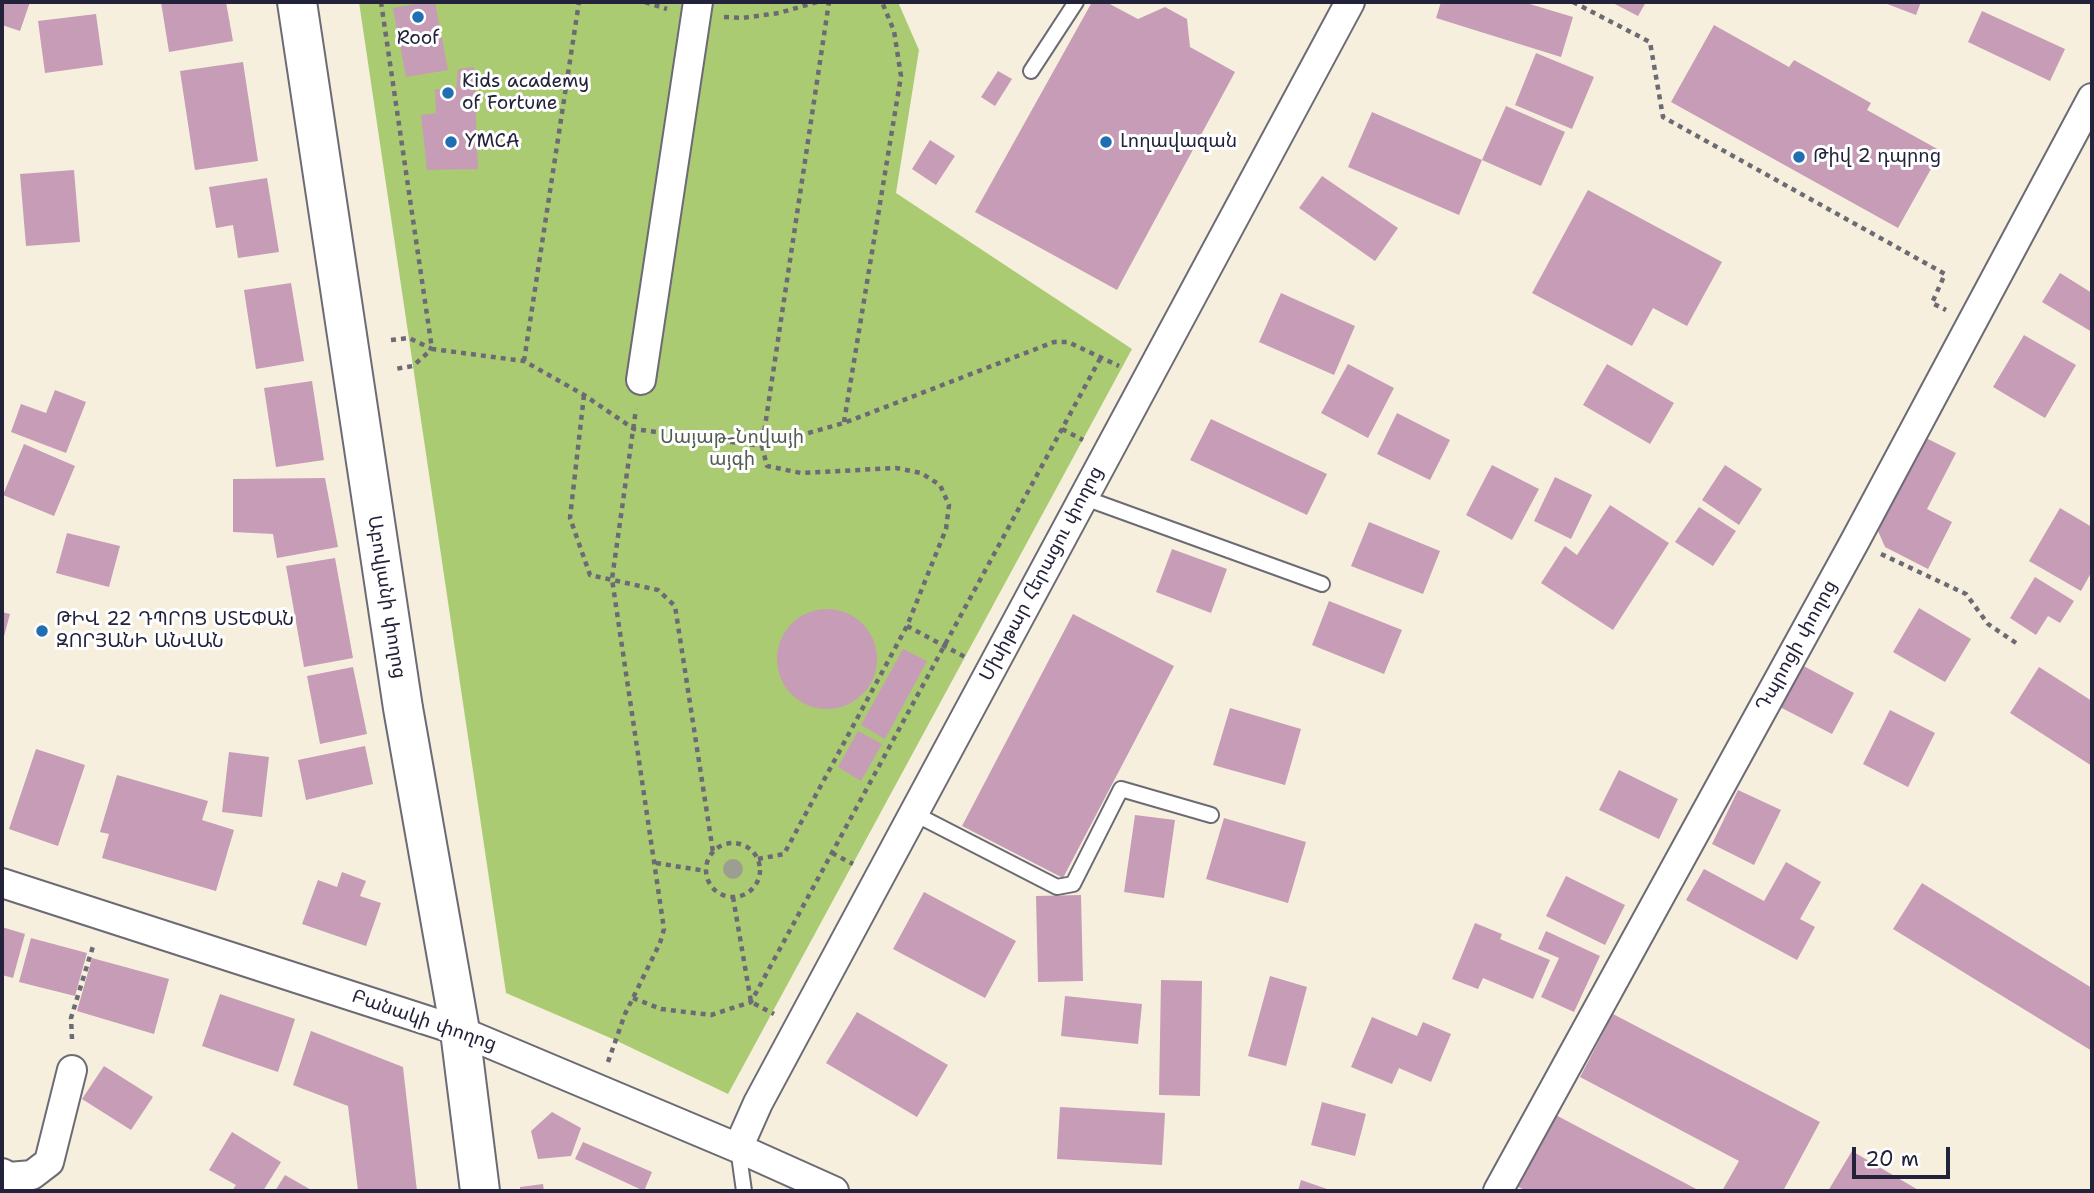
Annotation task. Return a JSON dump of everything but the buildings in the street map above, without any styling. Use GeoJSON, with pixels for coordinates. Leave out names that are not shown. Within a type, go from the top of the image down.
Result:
{"type":"FeatureCollection","features":[{"type":"Feature","properties":{"kind":"street","name":"Աբովյանի փողոց"},"geometry":{"type":"LineString","coordinates":[[297,2],[403,708],[460,1031],[480,1191]]}},
{"type":"Feature","properties":{"kind":"street","name":"Մխիթար Հերացու փողոց"},"geometry":{"type":"LineString","coordinates":[[738,1148],[758,1103],[1350,2]]}},
{"type":"Feature","properties":{"kind":"street"},"geometry":{"type":"LineString","coordinates":[[640,380],[697,8]]}},
{"type":"Feature","properties":{"kind":"street","name":"Դպրոցի փողոց"},"geometry":{"type":"LineString","coordinates":[[1498,1191],[1854,541],[2092,98]]}},
{"type":"Feature","properties":{"kind":"street","name":"Բանակի փողոց"},"geometry":{"type":"LineString","coordinates":[[2,883],[460,1031],[834,1191]]}},
{"type":"Feature","properties":{"kind":"street"},"geometry":{"type":"LineString","coordinates":[[2,1173],[9,1177],[32,1175],[49,1162],[72,1070]]}},
{"type":"Feature","properties":{"kind":"lane"},"geometry":{"type":"LineString","coordinates":[[1031,71],[1076,2]]}},
{"type":"Feature","properties":{"kind":"lane"},"geometry":{"type":"LineString","coordinates":[[1082,497],[1322,584]]}},
{"type":"Feature","properties":{"kind":"lane"},"geometry":{"type":"LineString","coordinates":[[914,813],[1057,887],[1073,884],[1121,789],[1211,815]]}},
{"type":"Feature","properties":{"kind":"lane"},"geometry":{"type":"LineString","coordinates":[[738,1148],[744,1191]]}},
{"type":"Feature","properties":{"kind":"path"},"geometry":{"type":"LineString","coordinates":[[381,2],[432,349]]}},
{"type":"Feature","properties":{"kind":"path"},"geometry":{"type":"LineString","coordinates":[[524,361],[579,2]]}},
{"type":"Feature","properties":{"kind":"path"},"geometry":{"type":"LineString","coordinates":[[645,2],[675,11],[697,8],[742,18],[779,13],[817,2]]}},
{"type":"Feature","properties":{"kind":"path"},"geometry":{"type":"LineString","coordinates":[[758,859],[784,854],[907,626],[946,529],[948,505],[940,485],[921,473],[896,468],[801,473],[767,466],[762,446],[829,2]]}},
{"type":"Feature","properties":{"kind":"path"},"geometry":{"type":"LineString","coordinates":[[844,423],[901,76],[894,31],[882,2]]}},
{"type":"Feature","properties":{"kind":"path"},"geometry":{"type":"LineString","coordinates":[[1573,2],[1650,42],[1663,117],[1945,274],[1932,303],[1971,324]]}},
{"type":"Feature","properties":{"kind":"path"},"geometry":{"type":"LineString","coordinates":[[391,341],[409,338],[432,349],[524,361],[634,429],[762,446],[844,423],[1054,342],[1068,342],[1122,368]]}},
{"type":"Feature","properties":{"kind":"path"},"geometry":{"type":"LineString","coordinates":[[395,369],[413,366],[432,349]]}},
{"type":"Feature","properties":{"kind":"path"},"geometry":{"type":"LineString","coordinates":[[633,998],[661,1009],[711,1015],[751,1002],[1101,357]]}},
{"type":"Feature","properties":{"kind":"path"},"geometry":{"type":"LineString","coordinates":[[608,1062],[625,1014],[660,943],[664,929],[612,579],[640,380]]}},
{"type":"Feature","properties":{"kind":"path"},"geometry":{"type":"LineString","coordinates":[[584,396],[570,518],[590,575],[658,590],[675,606],[713,852]]}},
{"type":"Feature","properties":{"kind":"path"},"geometry":{"type":"LineString","coordinates":[[1854,541],[1966,594],[1988,624],[2016,643]]}},
{"type":"Feature","properties":{"kind":"path"},"geometry":{"type":"LineString","coordinates":[[907,626],[965,658]]}},
{"type":"Feature","properties":{"kind":"path"},"geometry":{"type":"LineString","coordinates":[[743,845],[758,859],[758,880],[753,889],[744,895],[723,895],[714,890],[708,881],[708,860],[713,852],[722,846],[743,845]]}},
{"type":"Feature","properties":{"kind":"path"},"geometry":{"type":"LineString","coordinates":[[832,853],[859,868]]}},
{"type":"Feature","properties":{"kind":"path"},"geometry":{"type":"LineString","coordinates":[[656,863],[706,871]]}},
{"type":"Feature","properties":{"kind":"path"},"geometry":{"type":"LineString","coordinates":[[733,897],[751,1002]]}},
{"type":"Feature","properties":{"kind":"path"},"geometry":{"type":"LineString","coordinates":[[72,1070],[71,1018],[102,915]]}},
{"type":"Feature","properties":{"kind":"path"},"geometry":{"type":"LineString","coordinates":[[751,1002],[779,1017]]}},
{"type":"Feature","properties":{"kind":"green space","name":"Սայաթ-Նովայի այգի"},"geometry":{"type":"Polygon","coordinates":[[[359,2],[898,2],[919,50],[896,193],[1132,349],[728,1094],[615,1040],[506,993],[359,2]]]}},
{"type":"Feature","properties":{"kind":"place","name":"Roof"},"geometry":{"type":"Point","coordinates":[418,17]}},
{"type":"Feature","properties":{"kind":"place","name":"Kids academy of Fortune"},"geometry":{"type":"Point","coordinates":[448,93]}},
{"type":"Feature","properties":{"kind":"place","name":"YMCA"},"geometry":{"type":"Point","coordinates":[451,142]}},
{"type":"Feature","properties":{"kind":"place","name":"Լողավազան"},"geometry":{"type":"Point","coordinates":[1106,142]}},
{"type":"Feature","properties":{"kind":"place","name":"Թիվ 2 դպրոց"},"geometry":{"type":"Point","coordinates":[1799,157]}},
{"type":"Feature","properties":{"kind":"place","name":"ԹԻՎ 22 ԴՊՐՈՑ ՍՏԵՓԱՆ ԶՈՐՅԱՆԻ ԱՆՎԱՆ"},"geometry":{"type":"Point","coordinates":[42,631]}}]}
